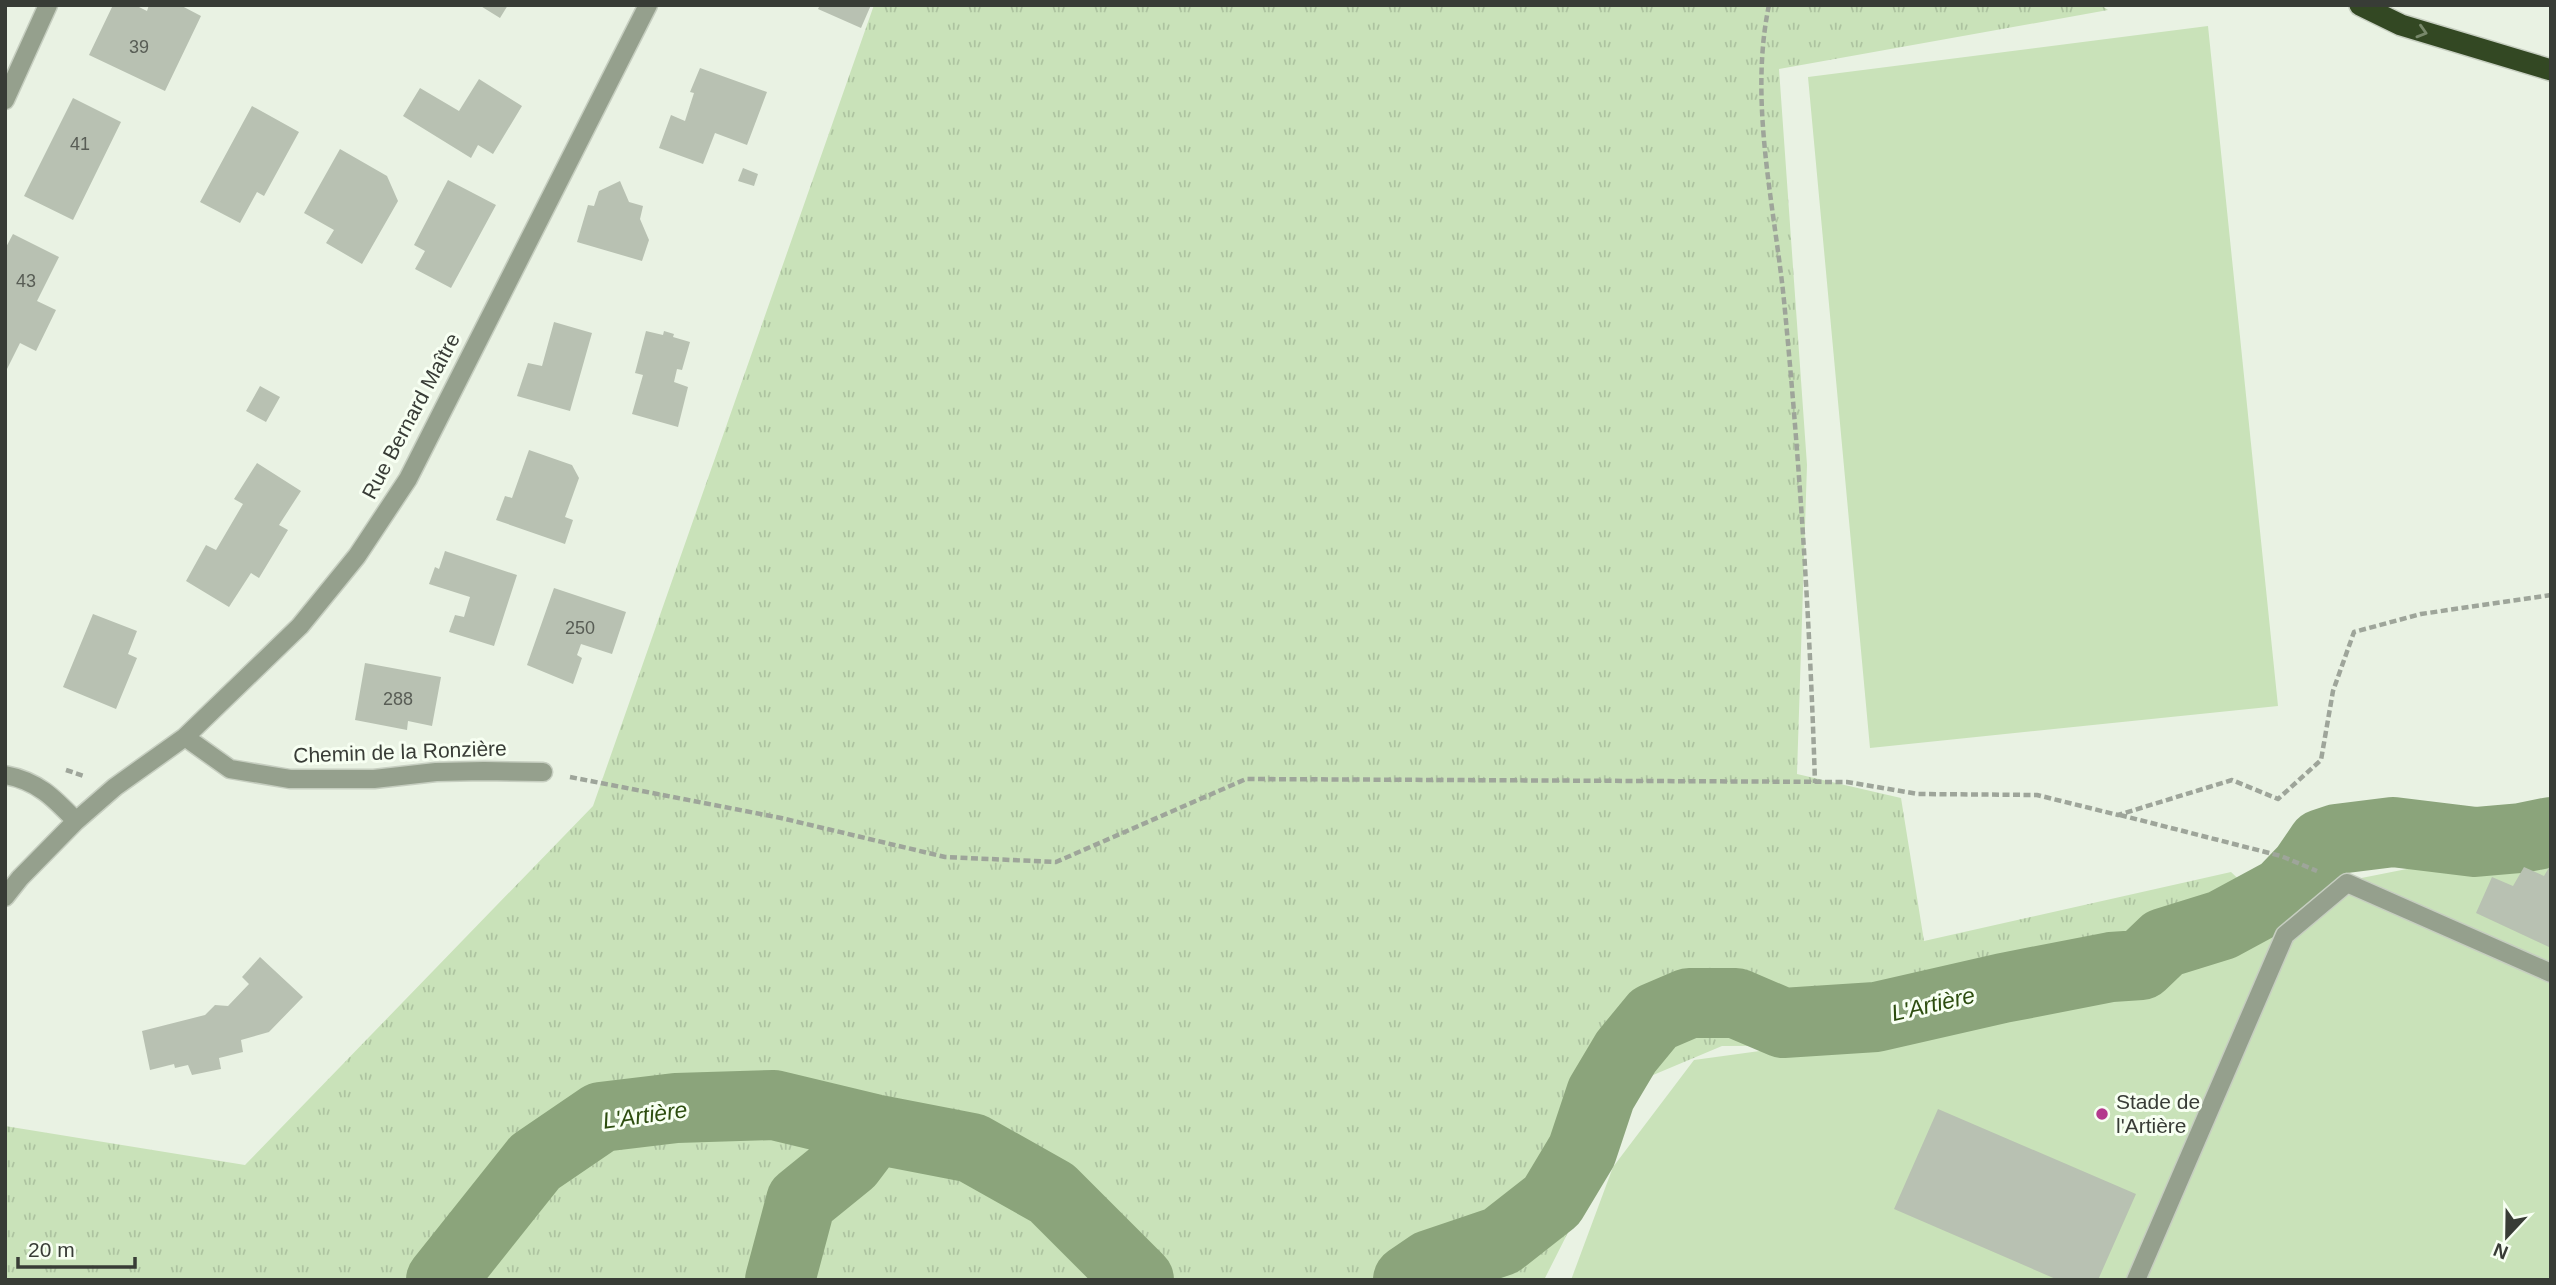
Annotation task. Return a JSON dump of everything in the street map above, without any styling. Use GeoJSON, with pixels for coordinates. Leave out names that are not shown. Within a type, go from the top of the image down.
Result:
{"type":"FeatureCollection","features":[{"type":"Feature","properties":{"kind":"highway"},"geometry":{"type":"LineString","coordinates":[[2360,5],[2401,25],[2551,70]]}},
{"type":"Feature","properties":{"kind":"street"},"geometry":{"type":"LineString","coordinates":[[5,100],[48,5]]}},
{"type":"Feature","properties":{"kind":"street","name":"Rue Bernard Maître"},"geometry":{"type":"LineString","coordinates":[[5,897],[76,821],[115,787],[185,737],[300,626],[357,556],[408,479],[648,5]]}},
{"type":"Feature","properties":{"kind":"street","name":"Chemin de la Ronzière"},"geometry":{"type":"LineString","coordinates":[[185,737],[230,769],[290,779],[374,779],[436,772],[543,772]]}},
{"type":"Feature","properties":{"kind":"street"},"geometry":{"type":"LineString","coordinates":[[5,775],[19,778],[47,791],[76,821]]}},
{"type":"Feature","properties":{"kind":"street"},"geometry":{"type":"LineString","coordinates":[[2136,1280],[2285,935],[2347,883],[2551,973]]}},
{"type":"Feature","properties":{"kind":"path"},"geometry":{"type":"LineString","coordinates":[[1769,5],[1762,39],[1763,133],[1785,309],[1808,601],[1815,783]]}},
{"type":"Feature","properties":{"kind":"path"},"geometry":{"type":"LineString","coordinates":[[2118,815],[2232,780],[2278,799],[2321,760],[2333,691],[2354,632],[2421,614],[2551,596]]}},
{"type":"Feature","properties":{"kind":"path"},"geometry":{"type":"LineString","coordinates":[[543,772],[781,818],[945,857],[1056,862],[1246,779],[1847,782],[1919,794],[2037,795],[2281,856]]}},
{"type":"Feature","properties":{"kind":"green space"},"geometry":{"type":"Polygon","coordinates":[[[874,5],[2101,5],[2108,10],[1779,69],[1807,465],[1797,774],[1901,798],[1924,941],[2231,872],[2284,922],[2215,998],[1883,1045],[1722,1046],[1646,1078],[1544,1280],[5,1280],[5,1126],[245,1165],[593,806],[874,5]]]}},
{"type":"Feature","properties":{"kind":"green space"},"geometry":{"type":"Polygon","coordinates":[[[2208,26],[2278,706],[1870,748],[1808,77],[2208,26]]]}},
{"type":"Feature","properties":{"kind":"green space","name":"Stade de l'Artière"},"geometry":{"type":"Polygon","coordinates":[[[2551,850],[2551,1280],[1571,1280],[1613,1167],[1694,1060],[1803,1045],[2012,1004],[2200,959],[2306,889],[2437,863],[2551,850]]]}},
{"type":"Feature","properties":{"kind":"building"},"geometry":{"type":"Polygon","coordinates":[[[113,5],[135,5],[147,11],[149,5],[180,5],[201,16],[165,91],[89,55],[113,5]]]}},
{"type":"Feature","properties":{"kind":"building"},"geometry":{"type":"Polygon","coordinates":[[[479,5],[508,5],[500,18],[479,5]]]}},
{"type":"Feature","properties":{"kind":"building"},"geometry":{"type":"Polygon","coordinates":[[[820,5],[871,5],[861,28],[818,9],[820,5]]]}},
{"type":"Feature","properties":{"kind":"building"},"geometry":{"type":"Polygon","coordinates":[[[700,68],[767,92],[747,145],[715,133],[703,164],[659,148],[671,115],[685,121],[694,93],[690,92],[700,68]]]}},
{"type":"Feature","properties":{"kind":"building"},"geometry":{"type":"Polygon","coordinates":[[[479,79],[522,106],[493,154],[478,145],[471,158],[403,116],[420,88],[459,111],[479,79]]]}},
{"type":"Feature","properties":{"kind":"building"},"geometry":{"type":"Polygon","coordinates":[[[73,98],[121,122],[73,220],[24,196],[73,98]]]}},
{"type":"Feature","properties":{"kind":"building"},"geometry":{"type":"Polygon","coordinates":[[[252,106],[299,132],[264,196],[257,192],[240,223],[200,202],[252,106]]]}},
{"type":"Feature","properties":{"kind":"building"},"geometry":{"type":"Polygon","coordinates":[[[340,149],[387,176],[398,201],[362,264],[326,243],[334,230],[304,213],[340,149]]]}},
{"type":"Feature","properties":{"kind":"building"},"geometry":{"type":"Polygon","coordinates":[[[743,168],[758,174],[754,186],[738,181],[743,168]]]}},
{"type":"Feature","properties":{"kind":"building"},"geometry":{"type":"Polygon","coordinates":[[[448,180],[496,205],[451,288],[415,269],[425,251],[414,245],[448,180]]]}},
{"type":"Feature","properties":{"kind":"building"},"geometry":{"type":"Polygon","coordinates":[[[620,181],[629,202],[643,206],[640,219],[649,240],[642,261],[577,242],[588,205],[594,206],[599,191],[620,181]]]}},
{"type":"Feature","properties":{"kind":"building"},"geometry":{"type":"Polygon","coordinates":[[[13,234],[59,257],[37,301],[56,310],[36,351],[20,343],[7,369],[5,249],[13,234]]]}},
{"type":"Feature","properties":{"kind":"building"},"geometry":{"type":"Polygon","coordinates":[[[554,322],[592,333],[570,411],[517,396],[528,363],[542,366],[554,322]]]}},
{"type":"Feature","properties":{"kind":"building"},"geometry":{"type":"Polygon","coordinates":[[[646,331],[663,335],[664,331],[690,342],[682,370],[677,369],[674,382],[688,387],[678,427],[632,414],[643,375],[635,373],[646,331]]]}},
{"type":"Feature","properties":{"kind":"building"},"geometry":{"type":"Polygon","coordinates":[[[260,386],[280,397],[266,422],[246,411],[260,386]]]}},
{"type":"Feature","properties":{"kind":"building"},"geometry":{"type":"Polygon","coordinates":[[[529,450],[572,465],[579,478],[565,517],[573,520],[565,544],[496,520],[505,496],[512,498],[529,450]]]}},
{"type":"Feature","properties":{"kind":"building"},"geometry":{"type":"Polygon","coordinates":[[[257,463],[301,491],[279,525],[288,530],[259,578],[251,573],[229,607],[186,581],[206,545],[216,550],[243,504],[234,499],[257,463]]]}},
{"type":"Feature","properties":{"kind":"building"},"geometry":{"type":"Polygon","coordinates":[[[445,551],[517,575],[494,646],[449,632],[455,615],[464,617],[470,597],[429,584],[435,567],[439,569],[445,551]]]}},
{"type":"Feature","properties":{"kind":"building"},"geometry":{"type":"Polygon","coordinates":[[[554,588],[626,612],[612,654],[581,644],[577,655],[582,658],[573,684],[527,665],[554,588]]]}},
{"type":"Feature","properties":{"kind":"building"},"geometry":{"type":"Polygon","coordinates":[[[93,614],[137,631],[128,654],[137,658],[116,709],[63,687],[93,614]]]}},
{"type":"Feature","properties":{"kind":"building"},"geometry":{"type":"Polygon","coordinates":[[[365,663],[441,677],[432,726],[408,721],[407,730],[355,720],[365,663]]]}},
{"type":"Feature","properties":{"kind":"building"},"geometry":{"type":"Polygon","coordinates":[[[2551,864],[2551,948],[2476,913],[2492,877],[2513,886],[2524,867],[2544,876],[2551,864]]]}},
{"type":"Feature","properties":{"kind":"building"},"geometry":{"type":"Polygon","coordinates":[[[260,957],[303,997],[269,1032],[241,1040],[243,1052],[219,1058],[221,1069],[192,1075],[188,1065],[175,1068],[174,1064],[150,1070],[142,1031],[205,1015],[215,1005],[228,1006],[249,984],[242,977],[260,957]]]}},
{"type":"Feature","properties":{"kind":"building"},"geometry":{"type":"Polygon","coordinates":[[[1938,1109],[2136,1194],[2098,1280],[2058,1280],[1894,1209],[1938,1109]]]}},
{"type":"Feature","properties":{"kind":"waterway","name":"L'Artière"},"geometry":{"type":"LineString","coordinates":[[1408,1280],[1430,1265],[1501,1241],[1552,1201],[1582,1151],[1601,1094],[1626,1052],[1654,1018],[1689,1003],[1736,1003],[1783,1023],[1876,1017],[2003,988],[2111,967],[2141,965],[2164,943],[2222,925],[2283,892],[2305,869],[2322,844],[2337,839],[2393,832],[2475,842],[2551,832]]}},
{"type":"Feature","properties":{"kind":"waterway","name":"L'Artière"},"geometry":{"type":"LineString","coordinates":[[441,1280],[535,1162],[601,1117],[676,1108],[774,1105],[874,1129],[972,1148],[1052,1193],[1139,1280]]}},
{"type":"Feature","properties":{"kind":"waterway","name":"L'Artière"},"geometry":{"type":"LineString","coordinates":[[780,1280],[801,1201],[849,1162],[874,1129]]}},
{"type":"Feature","properties":{"kind":"place","name":"Stade de l'Artière"},"geometry":{"type":"Point","coordinates":[2102,1114]}}]}
